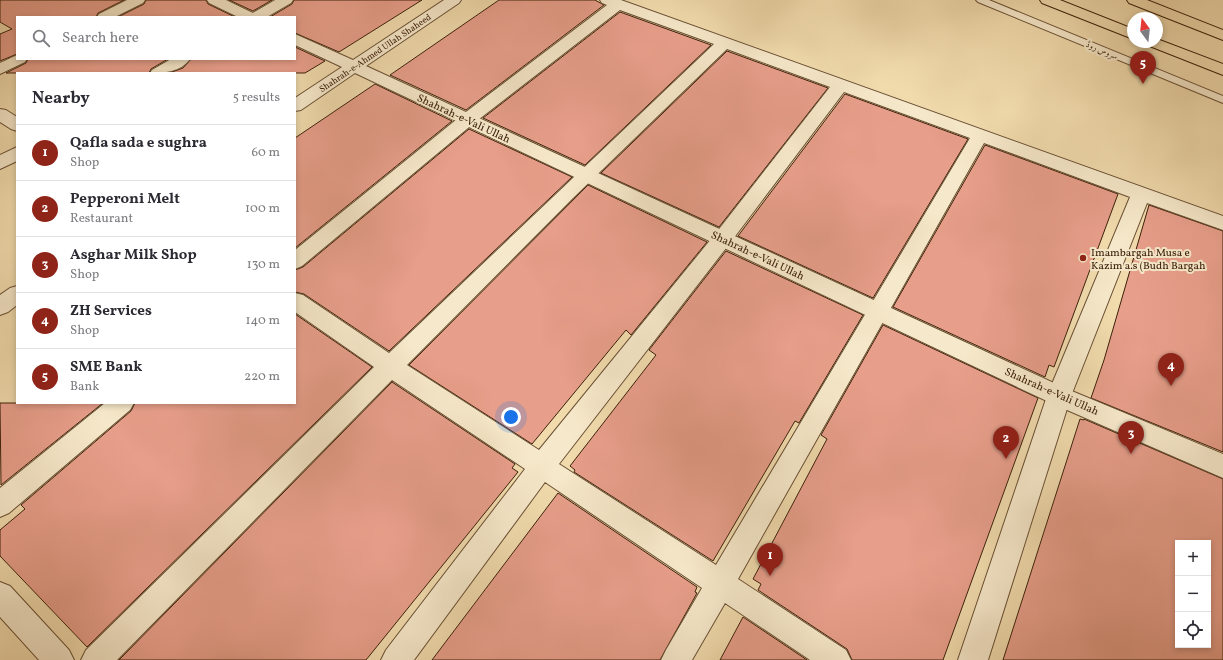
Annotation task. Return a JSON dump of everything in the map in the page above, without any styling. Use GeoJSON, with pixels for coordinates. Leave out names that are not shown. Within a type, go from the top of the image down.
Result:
{"type":"FeatureCollection","features":[{"type":"Feature","properties":{"kind":"main road"},"geometry":{"type":"LineString","coordinates":[[1047,0],[1127,32]]}},
{"type":"Feature","properties":{"kind":"main road"},"geometry":{"type":"LineString","coordinates":[[1134,0],[1223,35]]}},
{"type":"Feature","properties":{"kind":"main road"},"geometry":{"type":"LineString","coordinates":[[1163,46],[1223,70]]}},
{"type":"Feature","properties":{"kind":"street"},"geometry":{"type":"LineString","coordinates":[[106,16],[138,0]]}},
{"type":"Feature","properties":{"kind":"street"},"geometry":{"type":"LineString","coordinates":[[214,0],[248,16]]}},
{"type":"Feature","properties":{"kind":"street"},"geometry":{"type":"LineString","coordinates":[[258,16],[286,0]]}},
{"type":"Feature","properties":{"kind":"street","name":"Shahrah-e-Ahmed Ullah Shaheed"},"geometry":{"type":"LineString","coordinates":[[296,105],[454,0]]}},
{"type":"Feature","properties":{"kind":"street"},"geometry":{"type":"LineString","coordinates":[[296,260],[613,2],[1223,223]]}},
{"type":"Feature","properties":{"kind":"street","name":"Shahrah-e-Vali Ullah"},"geometry":{"type":"LineString","coordinates":[[296,39],[1059,396],[1223,466]]}},
{"type":"Feature","properties":{"kind":"street"},"geometry":{"type":"LineString","coordinates":[[96,660],[390,366],[586,174],[725,42]]}},
{"type":"Feature","properties":{"kind":"street"},"geometry":{"type":"LineString","coordinates":[[0,69],[17,60]]}},
{"type":"Feature","properties":{"kind":"street"},"geometry":{"type":"LineString","coordinates":[[160,72],[180,60]]}},
{"type":"Feature","properties":{"kind":"street"},"geometry":{"type":"LineString","coordinates":[[396,660],[542,466],[723,238],[841,84]]}},
{"type":"Feature","properties":{"kind":"street"},"geometry":{"type":"LineString","coordinates":[[0,114],[16,124]]}},
{"type":"Feature","properties":{"kind":"street"},"geometry":{"type":"LineString","coordinates":[[676,660],[980,135]]}},
{"type":"Feature","properties":{"kind":"street"},"geometry":{"type":"LineString","coordinates":[[0,163],[16,154]]}},
{"type":"Feature","properties":{"kind":"street"},"geometry":{"type":"LineString","coordinates":[[972,660],[1059,396],[1141,193]]}},
{"type":"Feature","properties":{"kind":"street"},"geometry":{"type":"LineString","coordinates":[[0,306],[16,295]]}},
{"type":"Feature","properties":{"kind":"street"},"geometry":{"type":"LineString","coordinates":[[296,302],[390,366],[836,660]]}},
{"type":"Feature","properties":{"kind":"street"},"geometry":{"type":"LineString","coordinates":[[0,504],[121,404]]}},
{"type":"Feature","properties":{"kind":"street"},"geometry":{"type":"LineString","coordinates":[[0,596],[59,660]]}},
{"type":"Feature","properties":{"kind":"lane","name":"سروس روڈ"},"geometry":{"type":"LineString","coordinates":[[981,0],[1223,100]]}},
{"type":"Feature","properties":{"kind":"building"},"geometry":{"type":"Polygon","coordinates":[[[0,0],[124,0],[98,13],[96,16],[16,16],[16,54],[0,61],[0,34],[12,29],[0,22],[0,0]]]}},
{"type":"Feature","properties":{"kind":"building"},"geometry":{"type":"Polygon","coordinates":[[[146,0],[206,0],[208,4],[233,16],[120,16],[144,4],[146,0]]]}},
{"type":"Feature","properties":{"kind":"building"},"geometry":{"type":"Polygon","coordinates":[[[229,0],[272,0],[253,11],[229,0]]]}},
{"type":"Feature","properties":{"kind":"building"},"geometry":{"type":"Polygon","coordinates":[[[294,0],[422,0],[339,52],[296,33],[296,16],[272,16],[292,4],[294,0]]]}},
{"type":"Feature","properties":{"kind":"building"},"geometry":{"type":"Polygon","coordinates":[[[499,0],[595,0],[604,5],[466,110],[390,75],[499,0]]]}},
{"type":"Feature","properties":{"kind":"building"},"geometry":{"type":"Polygon","coordinates":[[[620,12],[711,45],[585,165],[483,118],[620,12]]]}},
{"type":"Feature","properties":{"kind":"building"},"geometry":{"type":"Polygon","coordinates":[[[296,47],[325,61],[305,73],[172,72],[183,68],[190,60],[296,60],[296,47]]]}},
{"type":"Feature","properties":{"kind":"building"},"geometry":{"type":"Polygon","coordinates":[[[727,51],[828,88],[719,227],[601,173],[727,51]]]}},
{"type":"Feature","properties":{"kind":"building"},"geometry":{"type":"Polygon","coordinates":[[[28,60],[166,60],[151,69],[150,72],[6,73],[26,63],[28,60]]]}},
{"type":"Feature","properties":{"kind":"building"},"geometry":{"type":"Polygon","coordinates":[[[375,84],[452,121],[296,247],[296,137],[375,84]]]}},
{"type":"Feature","properties":{"kind":"building"},"geometry":{"type":"Polygon","coordinates":[[[845,94],[968,139],[873,298],[738,236],[845,94]]]}},
{"type":"Feature","properties":{"kind":"building"},"geometry":{"type":"Polygon","coordinates":[[[469,129],[572,177],[389,351],[304,294],[296,292],[296,270],[303,267],[469,129]]]}},
{"type":"Feature","properties":{"kind":"building"},"geometry":{"type":"Polygon","coordinates":[[[985,145],[1118,194],[1054,367],[1049,365],[1045,377],[893,307],[985,145]]]}},
{"type":"Feature","properties":{"kind":"building"},"geometry":{"type":"Polygon","coordinates":[[[588,185],[707,242],[631,335],[626,330],[532,444],[409,365],[588,185]]]}},
{"type":"Feature","properties":{"kind":"building"},"geometry":{"type":"Polygon","coordinates":[[[1149,205],[1223,231],[1223,452],[1091,398],[1104,360],[1149,205]]]}},
{"type":"Feature","properties":{"kind":"building"},"geometry":{"type":"Polygon","coordinates":[[[726,251],[863,315],[799,423],[795,421],[713,561],[574,472],[575,470],[570,466],[656,355],[649,350],[726,251]]]}},
{"type":"Feature","properties":{"kind":"building"},"geometry":{"type":"Polygon","coordinates":[[[296,315],[372,367],[87,647],[0,556],[0,530],[25,509],[21,505],[131,411],[134,404],[296,404],[296,315]]]}},
{"type":"Feature","properties":{"kind":"building"},"geometry":{"type":"Polygon","coordinates":[[[883,325],[1038,398],[943,660],[852,660],[847,649],[758,590],[761,584],[753,579],[827,439],[821,435],[883,325]]]}},
{"type":"Feature","properties":{"kind":"building"},"geometry":{"type":"Polygon","coordinates":[[[392,382],[515,464],[512,468],[518,472],[366,660],[119,660],[392,382]]]}},
{"type":"Feature","properties":{"kind":"building"},"geometry":{"type":"Polygon","coordinates":[[[0,403],[102,404],[1,485],[0,403]]]}},
{"type":"Feature","properties":{"kind":"building"},"geometry":{"type":"Polygon","coordinates":[[[1080,419],[1084,419],[1223,479],[1223,660],[1003,660],[1080,419]]]}},
{"type":"Feature","properties":{"kind":"building"},"geometry":{"type":"Polygon","coordinates":[[[558,493],[697,587],[695,592],[697,593],[660,660],[432,660],[558,493]]]}},
{"type":"Feature","properties":{"kind":"building"},"geometry":{"type":"Polygon","coordinates":[[[743,617],[807,660],[720,660],[743,617]]]}},
{"type":"Feature","properties":{"kind":"place","name":"SME Bank"},"geometry":{"type":"Point","coordinates":[1143,84]}},
{"type":"Feature","properties":{"kind":"place","name":"Imambargah Musa e Kazim a.s (Budh Bargah"},"geometry":{"type":"Point","coordinates":[1083,258]}},
{"type":"Feature","properties":{"kind":"place","name":"ZH Services"},"geometry":{"type":"Point","coordinates":[1171,386]}},
{"type":"Feature","properties":{"kind":"place","name":"Asghar Milk Shop"},"geometry":{"type":"Point","coordinates":[1131,454]}},
{"type":"Feature","properties":{"kind":"place","name":"Pepperoni Melt"},"geometry":{"type":"Point","coordinates":[1006,459]}},
{"type":"Feature","properties":{"kind":"place","name":"Qafla sada e sughra"},"geometry":{"type":"Point","coordinates":[770,576]}}]}
